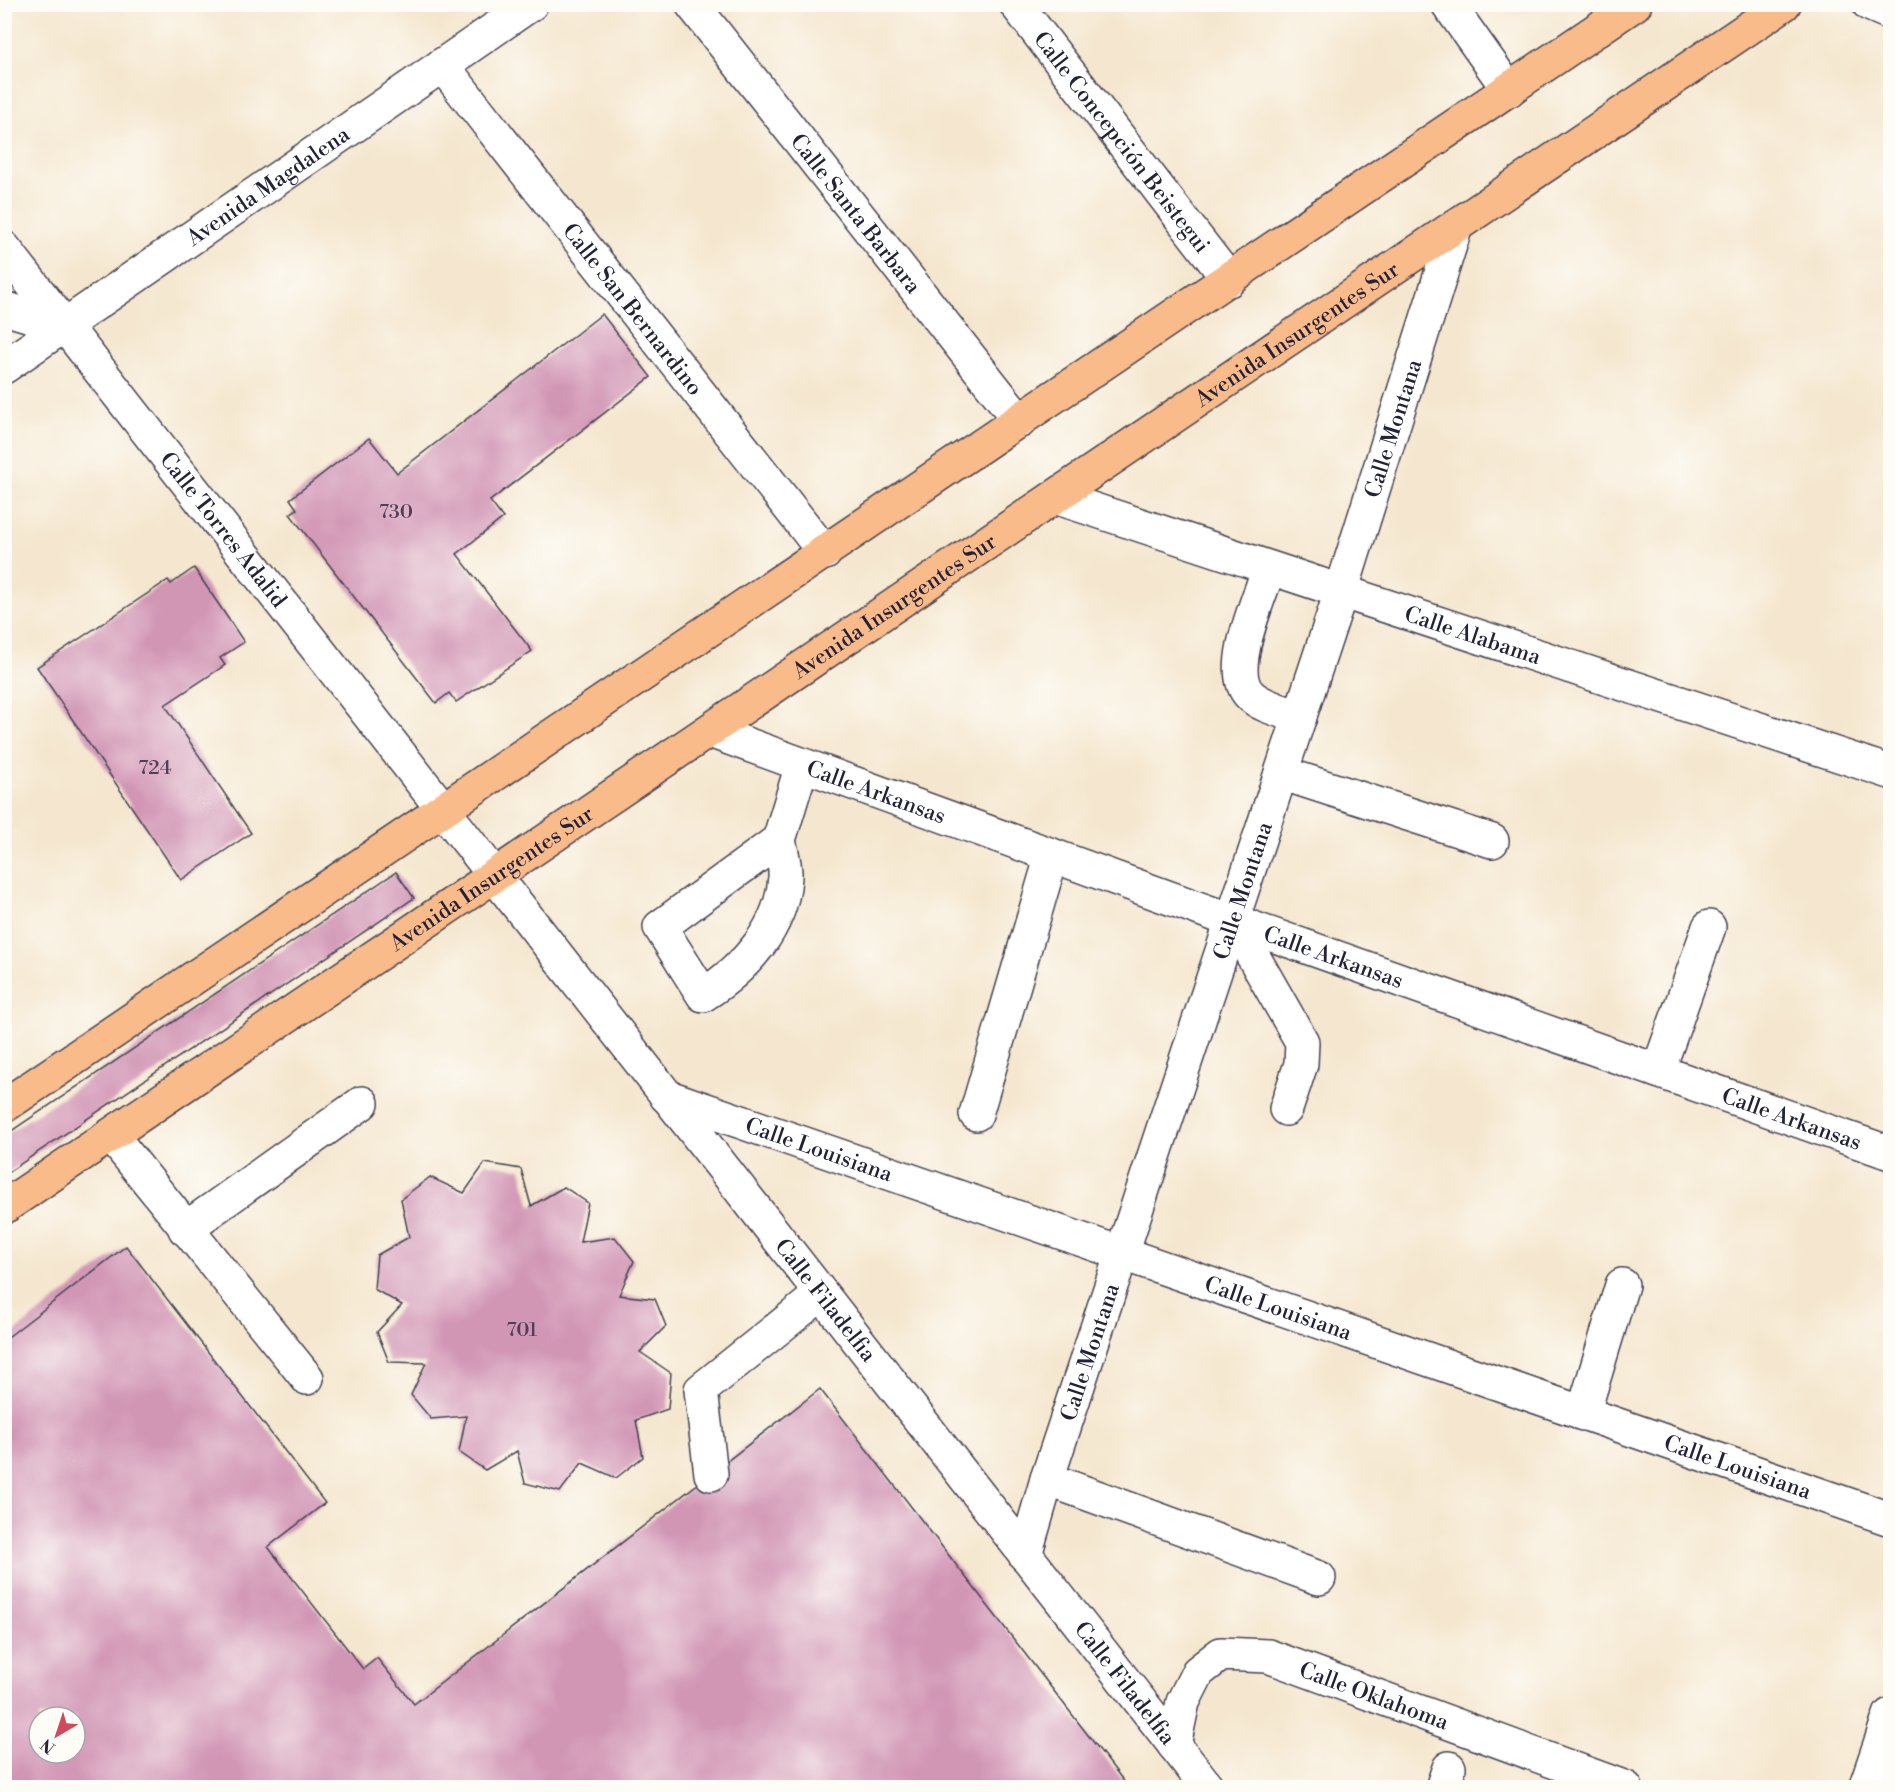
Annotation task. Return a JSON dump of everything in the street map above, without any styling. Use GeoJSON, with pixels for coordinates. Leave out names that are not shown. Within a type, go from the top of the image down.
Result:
{"type":"FeatureCollection","features":[{"type":"Feature","properties":{"kind":"main road"},"geometry":{"type":"LineString","coordinates":[[4,1106],[444,811],[1635,4]]}},
{"type":"Feature","properties":{"kind":"main road","name":"Avenida Insurgentes Sur"},"geometry":{"type":"LineString","coordinates":[[4,1207],[1784,4]]}},
{"type":"Feature","properties":{"kind":"street","name":"Avenida Magdalena"},"geometry":{"type":"LineString","coordinates":[[4,367],[531,4]]}},
{"type":"Feature","properties":{"kind":"street","name":"Calle Santa Barbara"},"geometry":{"type":"LineString","coordinates":[[692,4],[1020,421]]}},
{"type":"Feature","properties":{"kind":"street","name":"Calle Concepción Beistegui"},"geometry":{"type":"LineString","coordinates":[[1016,4],[1228,280]]}},
{"type":"Feature","properties":{"kind":"street"},"geometry":{"type":"LineString","coordinates":[[1448,4],[1509,90]]}},
{"type":"Feature","properties":{"kind":"street"},"geometry":{"type":"LineString","coordinates":[[1869,4],[1890,13]]}},
{"type":"Feature","properties":{"kind":"street","name":"Calle San Bernardino"},"geometry":{"type":"LineString","coordinates":[[442,65],[825,553]]}},
{"type":"Feature","properties":{"kind":"street","name":"Calle Montana"},"geometry":{"type":"LineString","coordinates":[[1025,1555],[1047,1479],[1341,592],[1456,226]]}},
{"type":"Feature","properties":{"kind":"street","name":"Calle Torres Adalid"},"geometry":{"type":"LineString","coordinates":[[4,248],[444,811]]}},
{"type":"Feature","properties":{"kind":"street"},"geometry":{"type":"LineString","coordinates":[[4,308],[64,326]]}},
{"type":"Feature","properties":{"kind":"street","name":"Calle Alabama"},"geometry":{"type":"LineString","coordinates":[[1055,497],[1890,772]]}},
{"type":"Feature","properties":{"kind":"street"},"geometry":{"type":"LineString","coordinates":[[1269,568],[1241,658],[1240,677],[1248,694],[1264,704],[1300,717]]}},
{"type":"Feature","properties":{"kind":"street","name":"Calle Arkansas"},"geometry":{"type":"LineString","coordinates":[[710,730],[1233,921],[1890,1153]]}},
{"type":"Feature","properties":{"kind":"street"},"geometry":{"type":"LineString","coordinates":[[779,840],[660,927],[704,995],[728,980],[743,965],[771,926],[786,876],[779,840],[802,765]]}},
{"type":"Feature","properties":{"kind":"street"},"geometry":{"type":"LineString","coordinates":[[1281,773],[1492,841]]}},
{"type":"Feature","properties":{"kind":"street","name":"Calle Filadelfia"},"geometry":{"type":"LineString","coordinates":[[444,811],[1208,1788]]}},
{"type":"Feature","properties":{"kind":"street"},"geometry":{"type":"LineString","coordinates":[[976,1114],[1052,855]]}},
{"type":"Feature","properties":{"kind":"street"},"geometry":{"type":"LineString","coordinates":[[1233,921],[1302,1042],[1301,1064],[1286,1109]]}},
{"type":"Feature","properties":{"kind":"street"},"geometry":{"type":"LineString","coordinates":[[1658,1071],[1709,927]]}},
{"type":"Feature","properties":{"kind":"street","name":"Calle Louisiana"},"geometry":{"type":"LineString","coordinates":[[666,1096],[1890,1520]]}},
{"type":"Feature","properties":{"kind":"street"},"geometry":{"type":"LineString","coordinates":[[185,1229],[362,1103]]}},
{"type":"Feature","properties":{"kind":"street"},"geometry":{"type":"LineString","coordinates":[[111,1135],[307,1378]]}},
{"type":"Feature","properties":{"kind":"street"},"geometry":{"type":"LineString","coordinates":[[1583,1414],[1622,1285]]}},
{"type":"Feature","properties":{"kind":"street"},"geometry":{"type":"LineString","coordinates":[[711,1474],[701,1390],[821,1294]]}},
{"type":"Feature","properties":{"kind":"street"},"geometry":{"type":"LineString","coordinates":[[1047,1479],[1319,1578]]}},
{"type":"Feature","properties":{"kind":"street","name":"Calle Oklahoma"},"geometry":{"type":"LineString","coordinates":[[1174,1745],[1183,1702],[1198,1672],[1221,1653],[1268,1656],[1626,1788]]}},
{"type":"Feature","properties":{"kind":"street"},"geometry":{"type":"LineString","coordinates":[[1865,1788],[1890,1715]]}},
{"type":"Feature","properties":{"kind":"building"},"geometry":{"type":"Polygon","coordinates":[[[602,314],[651,377],[490,501],[503,518],[457,554],[532,651],[456,702],[449,693],[436,703],[290,514],[297,509],[290,499],[369,438],[397,473],[602,314]]]}},
{"type":"Feature","properties":{"kind":"building"},"geometry":{"type":"Polygon","coordinates":[[[194,568],[244,642],[220,658],[225,665],[165,705],[251,833],[181,880],[37,667],[168,580],[171,584],[194,568]]]}},
{"type":"Feature","properties":{"kind":"building"},"geometry":{"type":"Polygon","coordinates":[[[396,872],[414,898],[4,1175],[4,1136],[396,872]]]}},
{"type":"Feature","properties":{"kind":"building"},"geometry":{"type":"Polygon","coordinates":[[[485,1163],[521,1169],[531,1206],[564,1187],[588,1203],[580,1242],[615,1237],[634,1261],[619,1295],[655,1299],[666,1326],[640,1352],[671,1373],[668,1409],[636,1420],[643,1457],[616,1478],[582,1463],[560,1492],[525,1483],[517,1451],[485,1470],[459,1452],[466,1416],[431,1419],[411,1395],[426,1363],[389,1362],[377,1332],[402,1305],[374,1289],[377,1255],[409,1237],[401,1199],[430,1177],[464,1193],[485,1163]]]}},
{"type":"Feature","properties":{"kind":"building"},"geometry":{"type":"Polygon","coordinates":[[[126,1246],[325,1503],[268,1547],[363,1669],[377,1658],[414,1704],[820,1389],[1129,1788],[4,1788],[4,1340],[126,1246]]]}}]}
